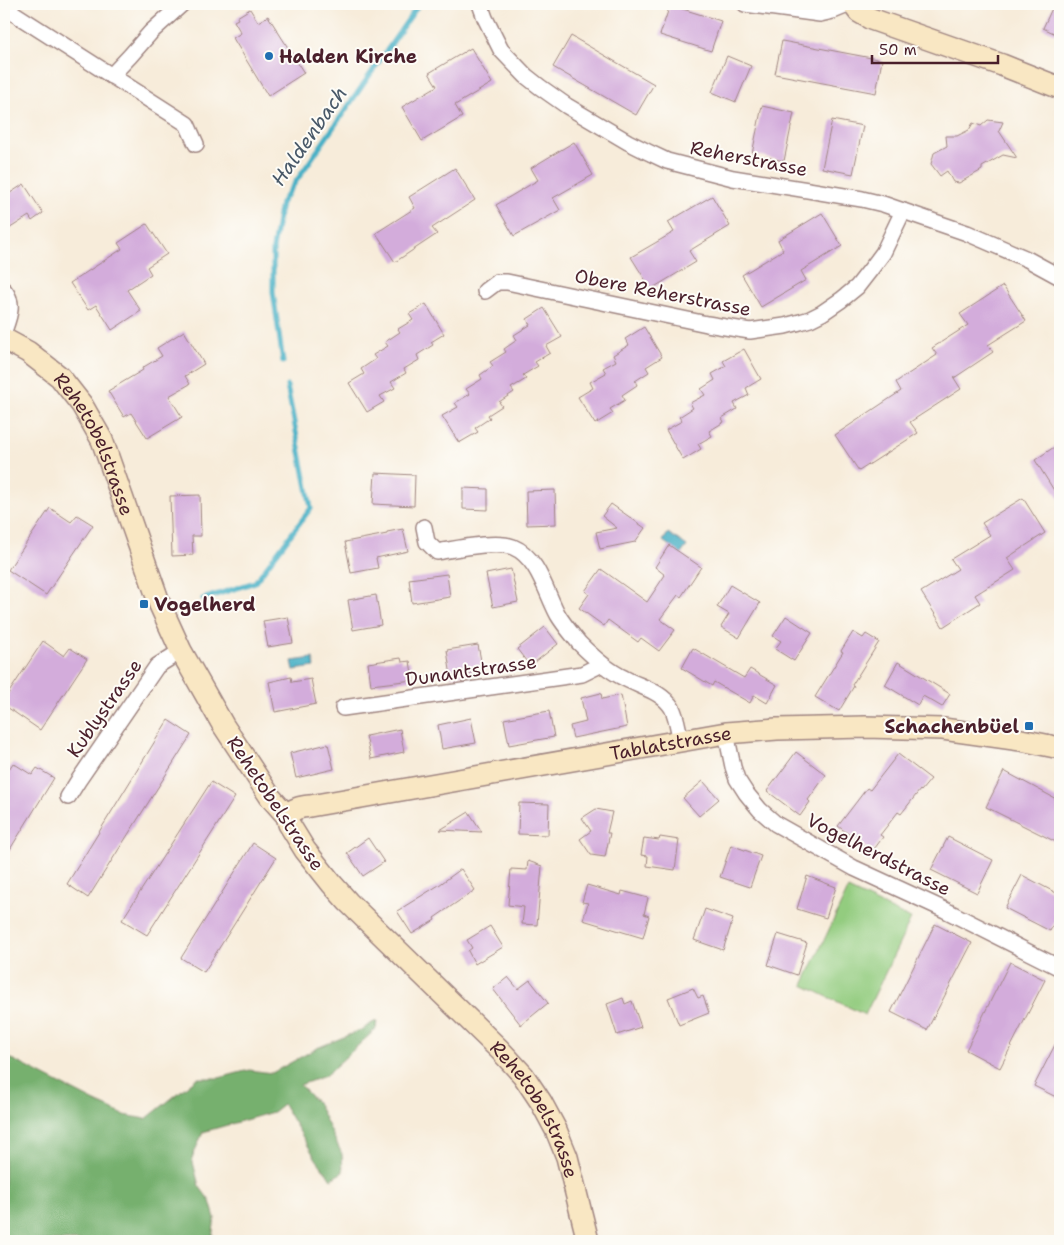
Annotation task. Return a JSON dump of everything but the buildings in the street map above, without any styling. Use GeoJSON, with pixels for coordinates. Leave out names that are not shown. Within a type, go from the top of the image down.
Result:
{"type":"FeatureCollection","features":[{"type":"Feature","properties":{"kind":"street"},"geometry":{"type":"LineString","coordinates":[[111,76],[151,32],[182,4]]}},
{"type":"Feature","properties":{"kind":"street","name":"Reherstrasse"},"geometry":{"type":"LineString","coordinates":[[480,4],[501,50],[526,76],[567,106],[628,142],[667,161],[733,178],[883,204],[967,234],[1026,259],[1060,277]]}},
{"type":"Feature","properties":{"kind":"street"},"geometry":{"type":"LineString","coordinates":[[745,4],[820,14],[852,4],[859,12],[870,19],[1002,65],[1060,88]]}},
{"type":"Feature","properties":{"kind":"street"},"geometry":{"type":"LineString","coordinates":[[4,7],[187,124],[196,144]]}},
{"type":"Feature","properties":{"kind":"street","name":"Obere Reherstrasse"},"geometry":{"type":"LineString","coordinates":[[485,291],[497,282],[507,282],[736,329],[750,331],[785,326],[810,319],[842,300],[857,287],[883,253],[902,211]]}},
{"type":"Feature","properties":{"kind":"street"},"geometry":{"type":"LineString","coordinates":[[4,290],[11,309],[4,331]]}},
{"type":"Feature","properties":{"kind":"street","name":"Rehetobelstrasse"},"geometry":{"type":"LineString","coordinates":[[4,339],[28,352],[60,377],[82,405],[105,448],[160,604],[181,651],[222,725],[271,798],[287,816],[289,824],[306,852],[337,890],[473,1023],[523,1075],[542,1102],[567,1157],[588,1241]]}},
{"type":"Feature","properties":{"kind":"street"},"geometry":{"type":"LineString","coordinates":[[424,527],[426,542],[437,552],[496,544],[512,546],[524,553],[535,566],[559,617],[580,644],[602,664],[624,678],[666,699],[673,709],[680,741]]}},
{"type":"Feature","properties":{"kind":"street","name":"Kublystrasse"},"geometry":{"type":"LineString","coordinates":[[68,798],[157,666],[181,651]]}},
{"type":"Feature","properties":{"kind":"street","name":"Dunantstrasse"},"geometry":{"type":"LineString","coordinates":[[343,708],[582,674],[602,664]]}},
{"type":"Feature","properties":{"kind":"street","name":"Tablatstrasse"},"geometry":{"type":"LineString","coordinates":[[287,816],[296,808],[726,733],[777,729],[865,727],[943,729],[1021,740],[1060,748]]}},
{"type":"Feature","properties":{"kind":"street","name":"Vogelherdstrasse"},"geometry":{"type":"LineString","coordinates":[[726,733],[737,779],[760,810],[776,824],[854,868],[945,910],[1060,968]]}},
{"type":"Feature","properties":{"kind":"green space"},"geometry":{"type":"Polygon","coordinates":[[[848,889],[911,919],[865,1015],[803,985],[848,889]]]}},
{"type":"Feature","properties":{"kind":"green space"},"geometry":{"type":"Polygon","coordinates":[[[377,1020],[376,1029],[325,1076],[300,1085],[318,1104],[342,1154],[343,1172],[331,1179],[316,1159],[283,1104],[273,1112],[203,1132],[192,1158],[199,1186],[210,1201],[215,1218],[213,1241],[4,1241],[4,1055],[124,1115],[146,1119],[197,1078],[219,1078],[249,1070],[272,1073],[317,1048],[363,1029],[377,1020]]]}},
{"type":"Feature","properties":{"kind":"water"},"geometry":{"type":"Polygon","coordinates":[[[668,533],[687,546],[681,554],[663,541],[668,533]]]}},
{"type":"Feature","properties":{"kind":"water"},"geometry":{"type":"Polygon","coordinates":[[[313,658],[315,667],[294,670],[292,661],[313,658]]]}},
{"type":"Feature","properties":{"kind":"waterway","name":"Haldenbach"},"geometry":{"type":"LineString","coordinates":[[283,362],[273,292],[273,248],[281,203],[419,4]]}},
{"type":"Feature","properties":{"kind":"waterway","name":"Haldenbach"},"geometry":{"type":"LineString","coordinates":[[203,599],[255,582],[311,508],[287,386]]}},
{"type":"Feature","properties":{"kind":"place","name":"Halden Kirche"},"geometry":{"type":"Point","coordinates":[269,56]}},
{"type":"Feature","properties":{"kind":"place","name":"Vogelherd"},"geometry":{"type":"Point","coordinates":[144,604]}},
{"type":"Feature","properties":{"kind":"place","name":"Schachenbüel"},"geometry":{"type":"Point","coordinates":[1029,726]}}]}
